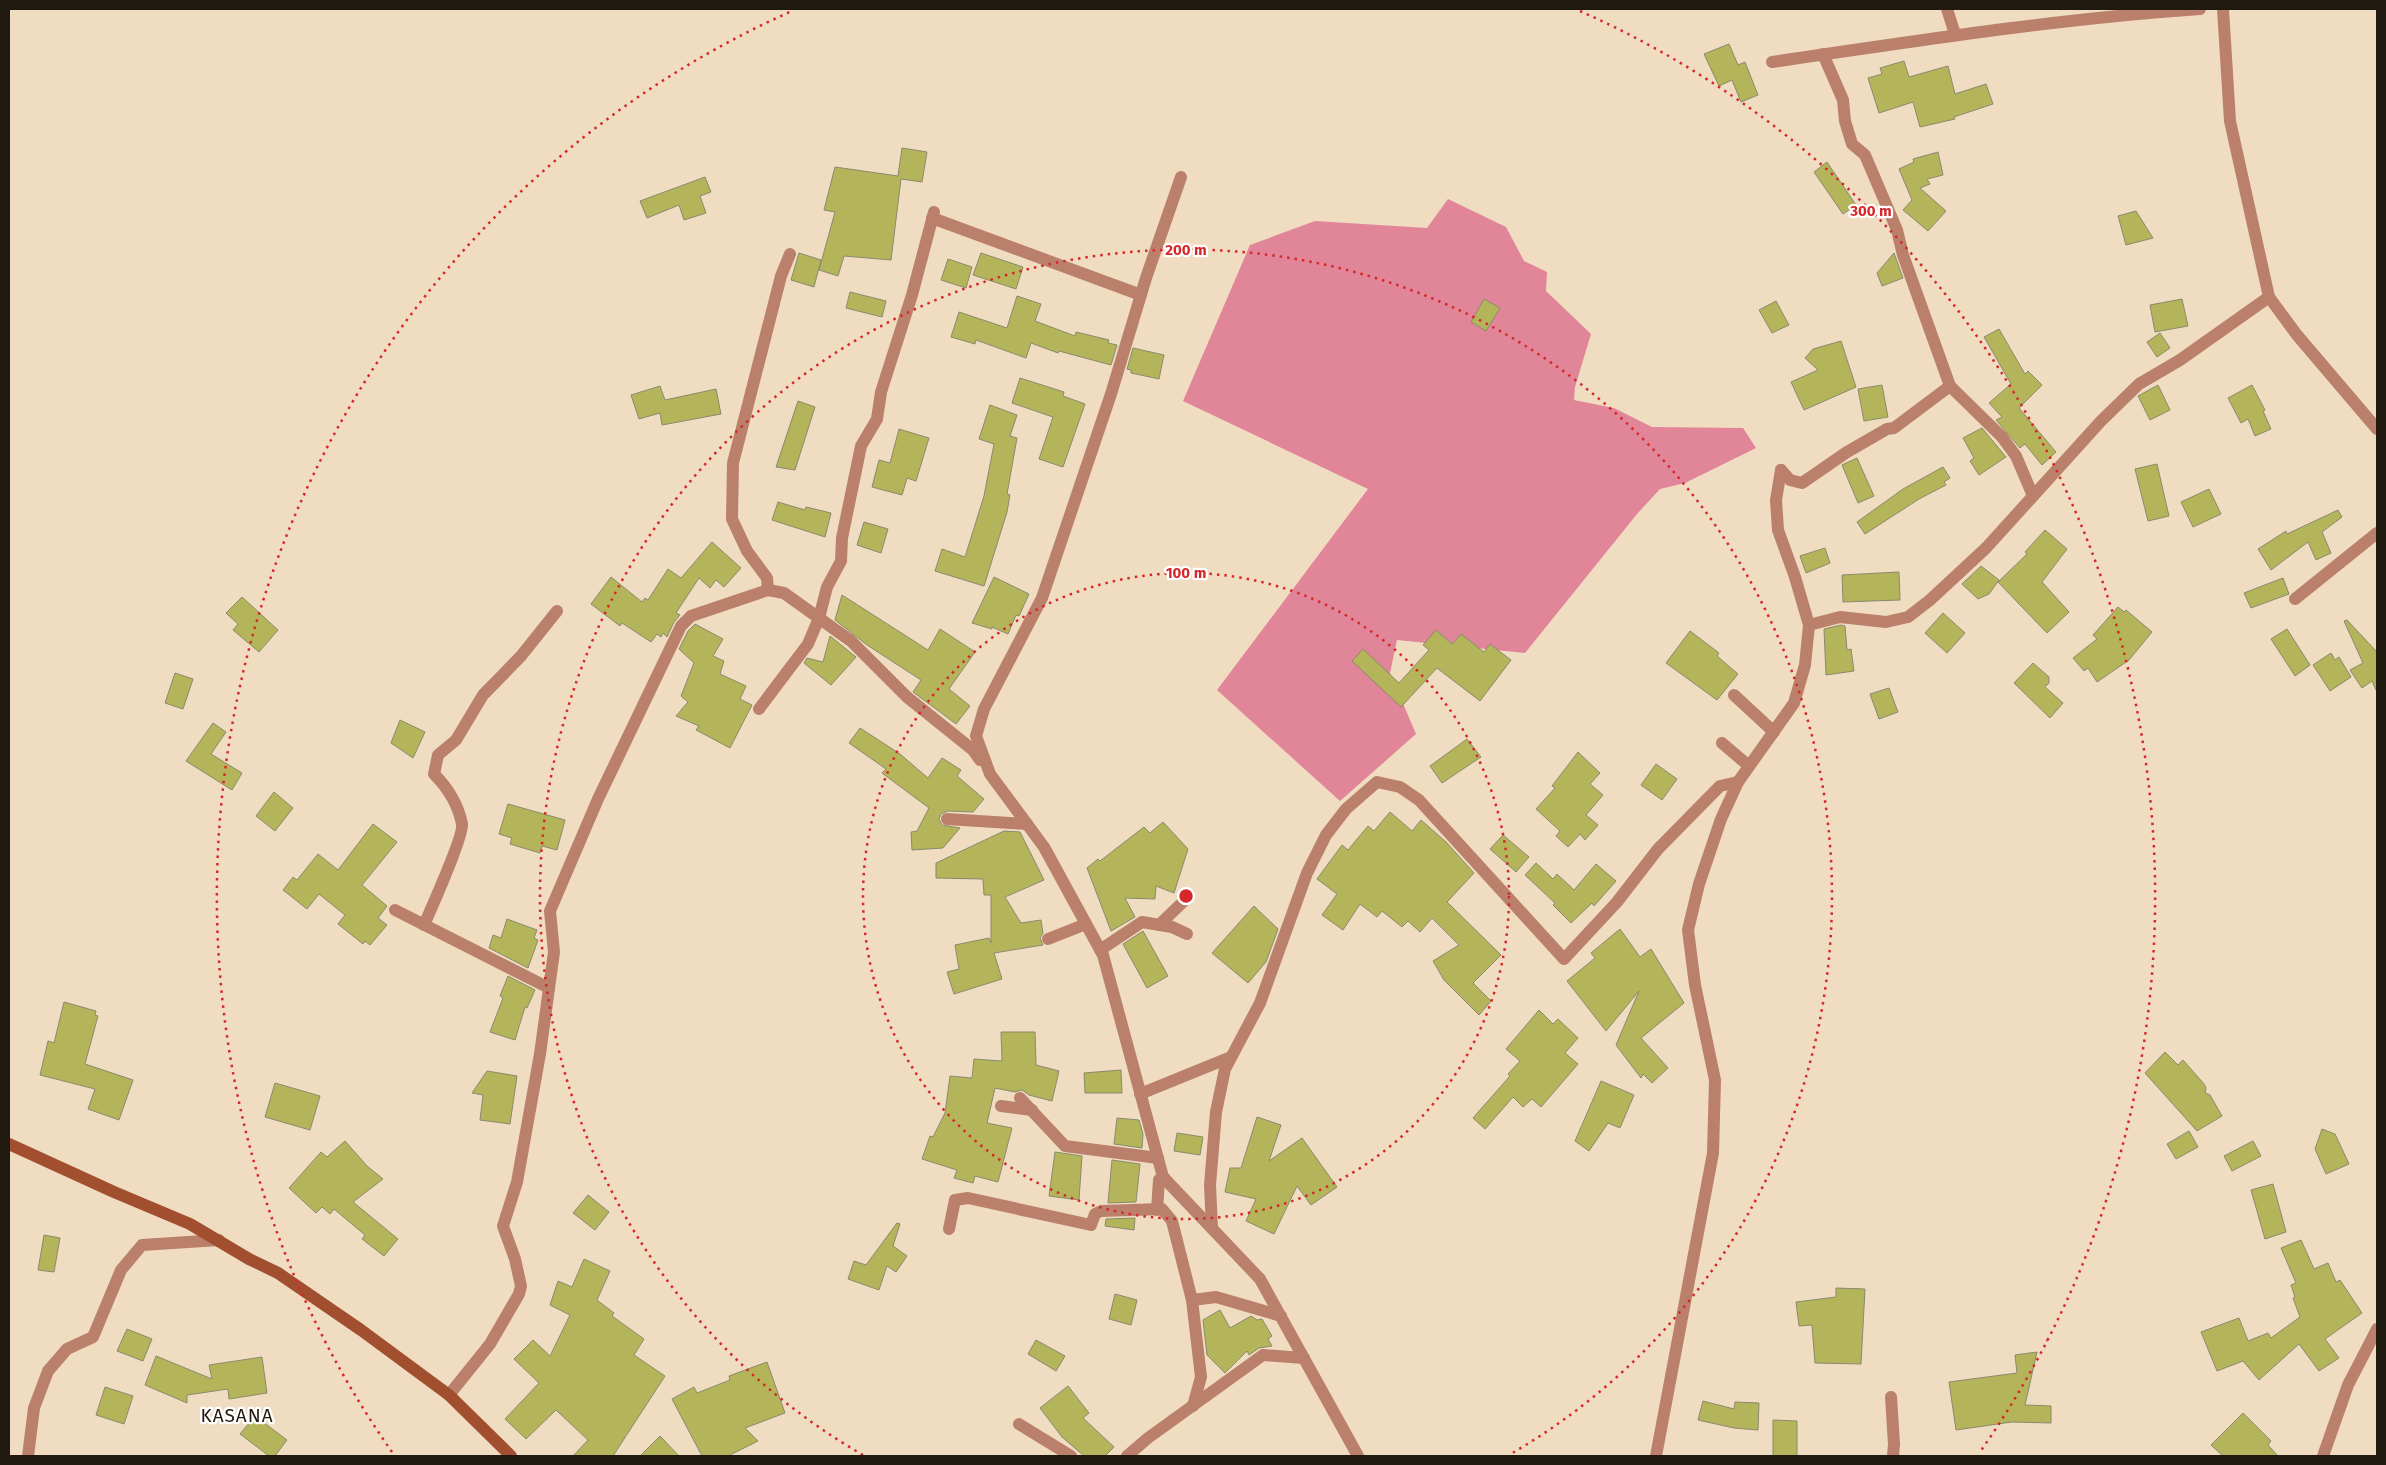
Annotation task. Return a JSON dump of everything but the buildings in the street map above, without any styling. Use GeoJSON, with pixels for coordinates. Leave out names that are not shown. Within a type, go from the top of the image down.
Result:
{"type":"FeatureCollection","features":[{"type":"Feature","properties":{"kind":"main road"},"geometry":{"type":"LineString","coordinates":[[9,1144],[190,1224],[249,1259],[278,1273],[361,1330],[449,1395],[511,1456]]}},
{"type":"Feature","properties":{"kind":"street"},"geometry":{"type":"LineString","coordinates":[[1946,9],[1955,34]]}},
{"type":"Feature","properties":{"kind":"street"},"geometry":{"type":"LineString","coordinates":[[1772,62],[2115,12],[2200,9]]}},
{"type":"Feature","properties":{"kind":"street"},"geometry":{"type":"LineString","coordinates":[[2223,9],[2230,121],[2269,297],[2296,335],[2377,429]]}},
{"type":"Feature","properties":{"kind":"street"},"geometry":{"type":"LineString","coordinates":[[1823,54],[1843,100],[1845,121],[1852,144],[1865,155],[1897,230],[1903,255],[1950,386],[2002,437],[2016,456],[2033,496]]}},
{"type":"Feature","properties":{"kind":"street"},"geometry":{"type":"LineString","coordinates":[[990,774],[976,736],[984,709],[1042,598],[1111,394],[1141,295],[1182,177]]}},
{"type":"Feature","properties":{"kind":"street"},"geometry":{"type":"LineString","coordinates":[[759,709],[808,644],[819,618],[828,587],[841,561],[842,538],[861,446],[877,419],[882,392],[912,294],[933,215],[1141,295]]}},
{"type":"Feature","properties":{"kind":"street"},"geometry":{"type":"LineString","coordinates":[[768,590],[767,578],[747,551],[732,519],[733,463],[781,276],[790,254]]}},
{"type":"Feature","properties":{"kind":"street"},"geometry":{"type":"LineString","coordinates":[[1808,625],[1840,617],[1886,622],[1908,617],[1930,600],[1986,548],[2101,421],[2139,384],[2180,360],[2269,297]]}},
{"type":"Feature","properties":{"kind":"street"},"geometry":{"type":"LineString","coordinates":[[1656,1456],[1713,1153],[1715,1080],[1697,994],[1688,930],[1699,884],[1721,819],[1738,782],[1794,703],[1805,665],[1808,625],[1795,577],[1778,530],[1776,500],[1781,470],[1790,480],[1802,482],[1847,452],[1887,429],[1894,428],[1950,386]]}},
{"type":"Feature","properties":{"kind":"street"},"geometry":{"type":"LineString","coordinates":[[2295,599],[2377,534]]}},
{"type":"Feature","properties":{"kind":"street"},"geometry":{"type":"LineString","coordinates":[[449,1395],[490,1344],[519,1294],[521,1286],[515,1260],[503,1226],[517,1182],[540,1054],[554,952],[550,911],[598,799],[681,626],[691,616],[768,590],[784,593],[851,641],[907,697],[973,750],[1044,847],[1100,950],[1165,1179],[1260,1279],[1358,1456]]}},
{"type":"Feature","properties":{"kind":"street"},"geometry":{"type":"LineString","coordinates":[[424,925],[446,873],[462,826],[450,792],[434,774],[438,755],[456,740],[483,695],[521,656],[557,611]]}},
{"type":"Feature","properties":{"kind":"street"},"geometry":{"type":"LineString","coordinates":[[1734,696],[1774,732]]}},
{"type":"Feature","properties":{"kind":"street"},"geometry":{"type":"LineString","coordinates":[[1722,743],[1749,766]]}},
{"type":"Feature","properties":{"kind":"street"},"geometry":{"type":"LineString","coordinates":[[1212,1228],[1210,1185],[1216,1112],[1225,1069],[1260,1003],[1307,874],[1326,835],[1346,809],[1377,782],[1400,787],[1419,800],[1564,959],[1617,902],[1658,849],[1713,793],[1720,786],[1738,782]]}},
{"type":"Feature","properties":{"kind":"street"},"geometry":{"type":"LineString","coordinates":[[947,819],[1027,824]]}},
{"type":"Feature","properties":{"kind":"street"},"geometry":{"type":"LineString","coordinates":[[1159,925],[1185,900]]}},
{"type":"Feature","properties":{"kind":"street"},"geometry":{"type":"LineString","coordinates":[[395,910],[549,988]]}},
{"type":"Feature","properties":{"kind":"street"},"geometry":{"type":"LineString","coordinates":[[1100,950],[1142,922],[1172,927],[1187,934]]}},
{"type":"Feature","properties":{"kind":"street"},"geometry":{"type":"LineString","coordinates":[[1048,938],[1086,924]]}},
{"type":"Feature","properties":{"kind":"street"},"geometry":{"type":"LineString","coordinates":[[1140,1094],[1231,1057]]}},
{"type":"Feature","properties":{"kind":"street"},"geometry":{"type":"LineString","coordinates":[[1020,1098],[1066,1146],[1158,1158]]}},
{"type":"Feature","properties":{"kind":"street"},"geometry":{"type":"LineString","coordinates":[[1001,1106],[1032,1110]]}},
{"type":"Feature","properties":{"kind":"street"},"geometry":{"type":"LineString","coordinates":[[1157,1210],[1159,1180],[1165,1179]]}},
{"type":"Feature","properties":{"kind":"street"},"geometry":{"type":"LineString","coordinates":[[949,1228],[955,1200],[968,1198],[1011,1209],[1091,1225],[1095,1214],[1101,1211],[1162,1209],[1172,1221],[1192,1300],[1201,1377],[1193,1406]]}},
{"type":"Feature","properties":{"kind":"street"},"geometry":{"type":"LineString","coordinates":[[28,1456],[34,1408],[48,1371],[67,1348],[93,1337],[121,1270],[142,1245],[219,1240]]}},
{"type":"Feature","properties":{"kind":"street"},"geometry":{"type":"LineString","coordinates":[[1192,1300],[1216,1297],[1281,1316]]}},
{"type":"Feature","properties":{"kind":"street"},"geometry":{"type":"LineString","coordinates":[[2323,1456],[2348,1385],[2377,1329]]}},
{"type":"Feature","properties":{"kind":"street"},"geometry":{"type":"LineString","coordinates":[[1127,1456],[1148,1438],[1263,1355],[1304,1358]]}},
{"type":"Feature","properties":{"kind":"street"},"geometry":{"type":"LineString","coordinates":[[1891,1397],[1893,1456]]}},
{"type":"Feature","properties":{"kind":"street"},"geometry":{"type":"LineString","coordinates":[[1019,1424],[1071,1456]]}},
{"type":"Feature","properties":{"kind":"shaded area"},"geometry":{"type":"Polygon","coordinates":[[[1448,199],[1506,227],[1524,261],[1547,272],[1546,291],[1591,334],[1575,387],[1574,400],[1614,408],[1652,427],[1743,428],[1756,448],[1685,483],[1660,489],[1637,514],[1525,653],[1397,640],[1390,673],[1416,734],[1340,801],[1217,690],[1368,489],[1183,401],[1250,245],[1315,221],[1427,228],[1448,199]]]}},
{"type":"Feature","properties":{"kind":"district","name":"KASANA"},"geometry":{"type":"Point","coordinates":[237,1415]}}]}
